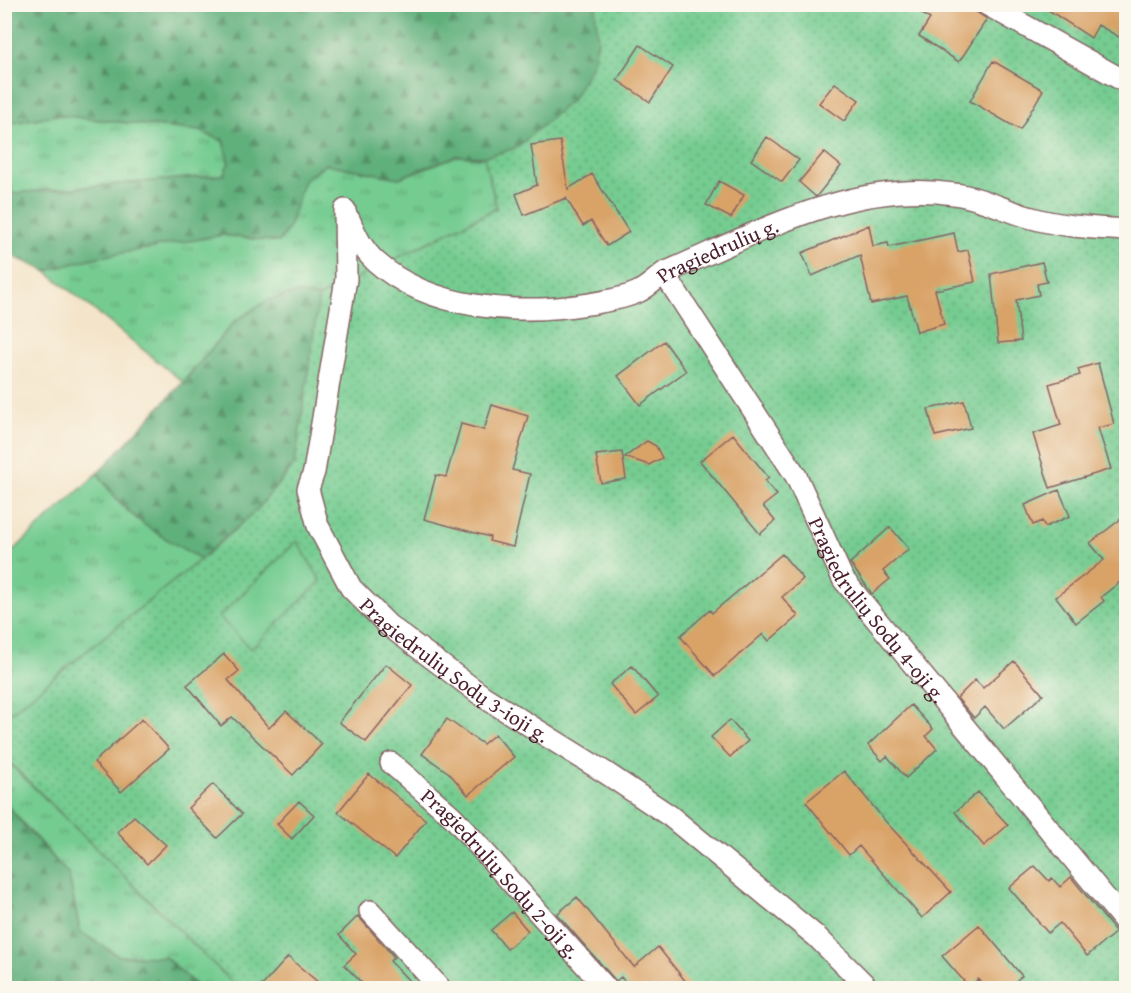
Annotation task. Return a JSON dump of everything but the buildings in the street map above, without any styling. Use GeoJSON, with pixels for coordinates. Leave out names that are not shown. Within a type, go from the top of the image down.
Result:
{"type":"FeatureCollection","features":[{"type":"Feature","properties":{"kind":"street"},"geometry":{"type":"LineString","coordinates":[[986,4],[1126,82]]}},
{"type":"Feature","properties":{"kind":"street","name":"Pragiedrulių g."},"geometry":{"type":"LineString","coordinates":[[345,210],[360,244],[374,260],[394,276],[435,293],[485,308],[552,310],[608,301],[639,292],[664,273],[849,198],[920,191],[956,194],[1033,219],[1079,227],[1126,230]]}},
{"type":"Feature","properties":{"kind":"street","name":"Pragiedrulių Sodų 3-ioji g."},"geometry":{"type":"LineString","coordinates":[[345,210],[346,279],[314,472],[308,489],[318,526],[351,588],[388,625],[484,697],[670,816],[816,937],[868,988]]}},
{"type":"Feature","properties":{"kind":"street","name":"Pragiedrulių Sodų 4-oji g."},"geometry":{"type":"LineString","coordinates":[[664,273],[796,476],[843,579],[1126,923]]}},
{"type":"Feature","properties":{"kind":"street","name":"Pragiedrulių Sodų 2-oji g."},"geometry":{"type":"LineString","coordinates":[[391,763],[453,817],[606,988]]}},
{"type":"Feature","properties":{"kind":"street"},"geometry":{"type":"LineString","coordinates":[[370,911],[440,988]]}},
{"type":"Feature","properties":{"kind":"green space"},"geometry":{"type":"Polygon","coordinates":[[[5,5],[595,5],[598,40],[592,65],[572,100],[516,148],[484,157],[456,156],[399,178],[326,164],[304,180],[289,227],[279,242],[222,235],[93,258],[46,271],[5,253],[4,194],[223,175],[229,163],[223,141],[200,131],[57,115],[5,124],[5,5]]]}},
{"type":"Feature","properties":{"kind":"green space"},"geometry":{"type":"Polygon","coordinates":[[[595,5],[1126,5],[1126,988],[238,988],[5,758],[5,717],[201,559],[257,510],[295,464],[319,297],[497,208],[484,157],[516,148],[572,100],[592,65],[598,40],[595,5]]]}},
{"type":"Feature","properties":{"kind":"green space"},"geometry":{"type":"Polygon","coordinates":[[[57,115],[200,131],[223,141],[229,163],[223,175],[5,194],[5,124],[57,115]]]}},
{"type":"Feature","properties":{"kind":"green space"},"geometry":{"type":"Polygon","coordinates":[[[456,156],[484,157],[497,208],[319,297],[296,293],[235,321],[183,382],[46,271],[93,258],[222,235],[279,242],[289,227],[304,180],[326,164],[399,178],[456,156]]]}},
{"type":"Feature","properties":{"kind":"green space"},"geometry":{"type":"Polygon","coordinates":[[[296,293],[319,297],[295,464],[257,510],[201,559],[143,524],[119,502],[98,473],[183,382],[235,321],[268,300],[296,293]]]}},
{"type":"Feature","properties":{"kind":"green space"},"geometry":{"type":"Polygon","coordinates":[[[98,473],[119,502],[131,513],[156,533],[201,559],[5,717],[5,558],[98,473]]]}},
{"type":"Feature","properties":{"kind":"green space"},"geometry":{"type":"Polygon","coordinates":[[[297,541],[321,581],[251,649],[219,617],[297,541]]]}},
{"type":"Feature","properties":{"kind":"green space"},"geometry":{"type":"Polygon","coordinates":[[[4,758],[238,988],[199,988],[165,957],[119,956],[80,932],[69,875],[5,803],[4,758]]]}},
{"type":"Feature","properties":{"kind":"green space"},"geometry":{"type":"Polygon","coordinates":[[[4,803],[69,875],[80,932],[119,956],[165,957],[199,988],[5,988],[4,803]]]}}]}
